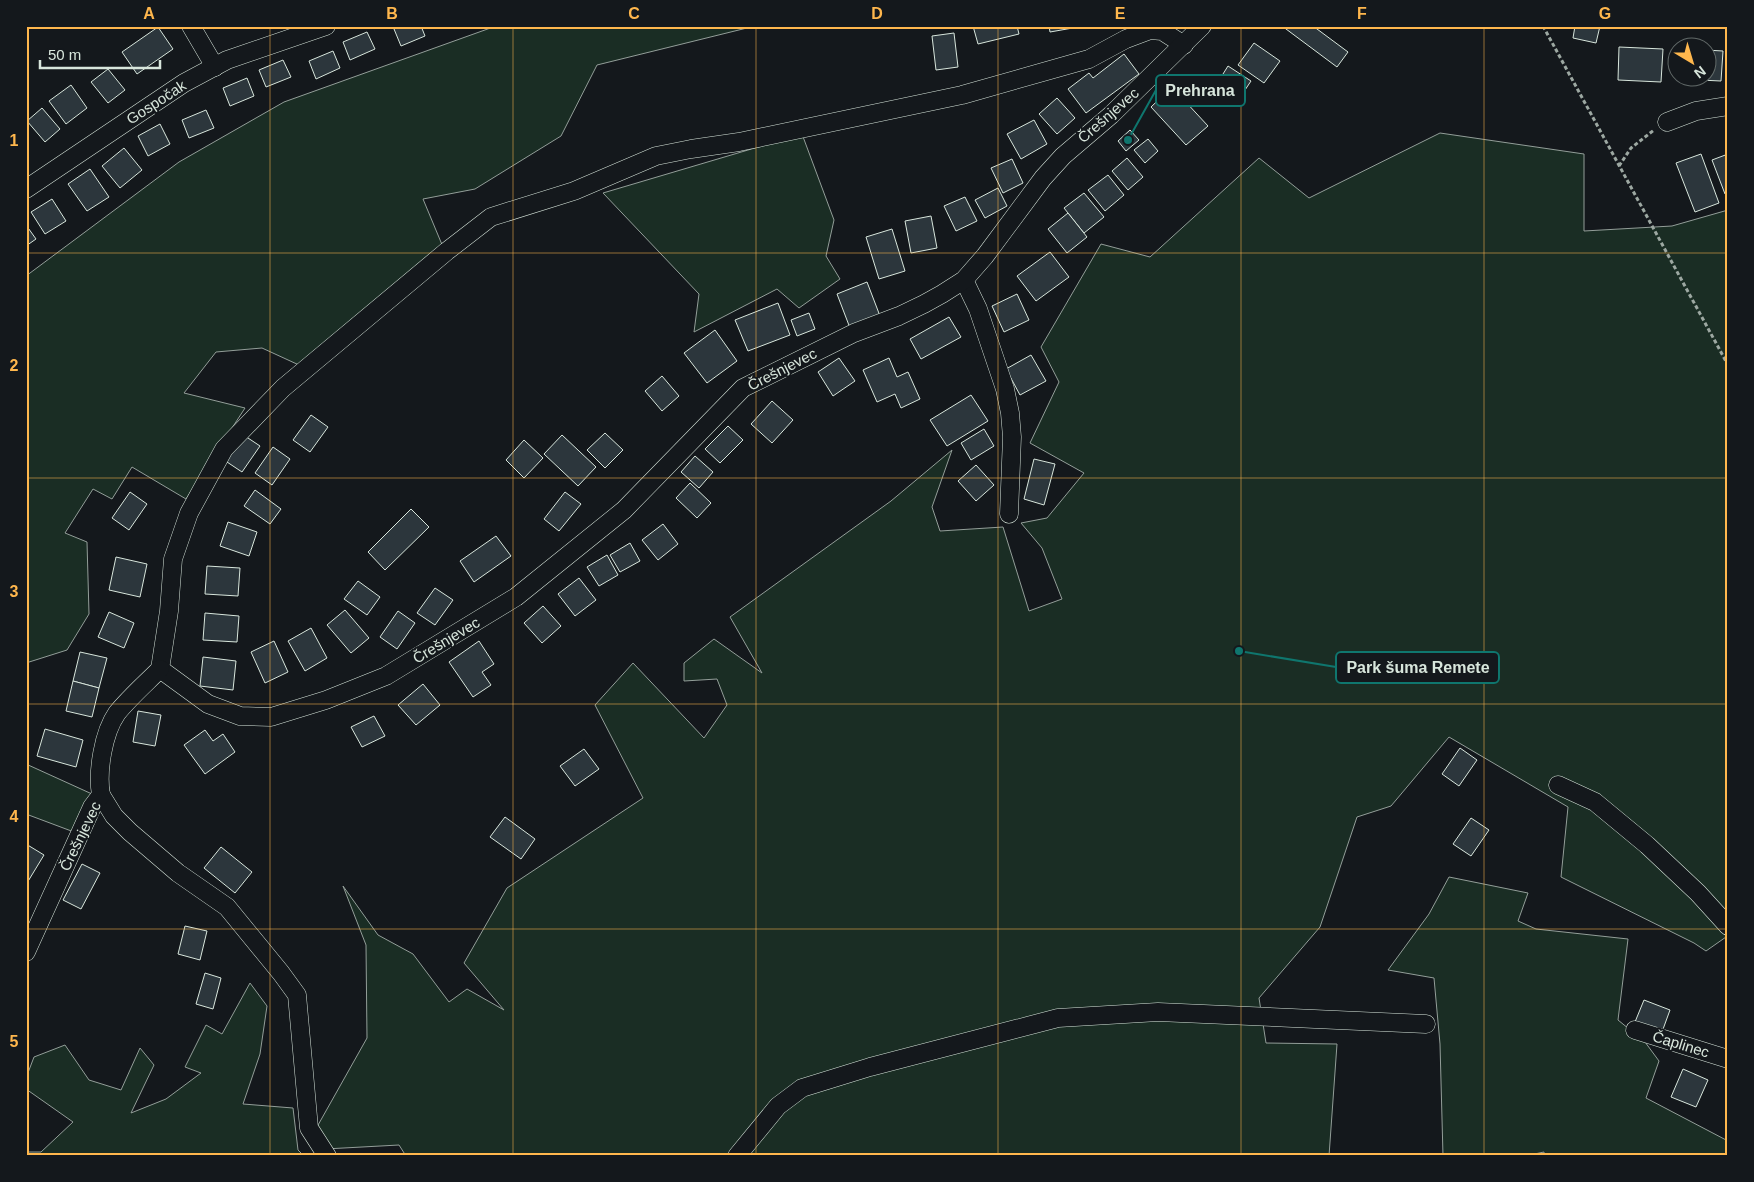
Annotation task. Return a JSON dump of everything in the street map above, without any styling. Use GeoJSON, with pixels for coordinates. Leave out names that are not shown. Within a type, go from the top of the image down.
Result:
{"type":"FeatureCollection","features":[{"type":"Feature","properties":{"kind":"street"},"geometry":{"type":"LineString","coordinates":[[190,26],[215,67]]}},
{"type":"Feature","properties":{"kind":"street","name":"Gospočak"},"geometry":{"type":"LineString","coordinates":[[26,189],[184,83],[227,60],[326,26]]}},
{"type":"Feature","properties":{"kind":"street","name":"Črešnjevec"},"geometry":{"type":"LineString","coordinates":[[26,952],[92,808],[101,795],[99,780],[106,737],[116,714],[160,669],[208,704],[240,716],[271,717],[326,700],[386,676],[524,591],[624,510],[743,388],[854,333],[899,316],[924,304],[964,280],[985,256],[1043,178],[1063,156],[1111,115],[1202,26]]}},
{"type":"Feature","properties":{"kind":"street"},"geometry":{"type":"LineString","coordinates":[[160,669],[169,611],[173,559],[189,513],[224,449],[283,388],[447,250],[491,217],[574,191],[656,156],[739,142],[962,95],[1088,59],[1126,39],[1150,30],[1162,31],[1184,45]]}},
{"type":"Feature","properties":{"kind":"street"},"geometry":{"type":"LineString","coordinates":[[1667,122],[1696,111],[1728,106]]}},
{"type":"Feature","properties":{"kind":"street"},"geometry":{"type":"LineString","coordinates":[[964,280],[978,309],[1005,389],[1010,413],[1012,437],[1009,514]]}},
{"type":"Feature","properties":{"kind":"street"},"geometry":{"type":"LineString","coordinates":[[1558,784],[1595,802],[1647,845],[1698,892],[1728,926]]}},
{"type":"Feature","properties":{"kind":"street"},"geometry":{"type":"LineString","coordinates":[[101,795],[114,816],[130,832],[178,873],[227,907],[297,995],[310,1128],[328,1156]]}},
{"type":"Feature","properties":{"kind":"street"},"geometry":{"type":"LineString","coordinates":[[737,1156],[778,1106],[802,1088],[879,1065],[1058,1018],[1158,1012],[1426,1024]]}},
{"type":"Feature","properties":{"kind":"street","name":"Čaplinec"},"geometry":{"type":"LineString","coordinates":[[1635,1030],[1728,1059]]}},
{"type":"Feature","properties":{"kind":"path"},"geometry":{"type":"LineString","coordinates":[[1543,26],[1618,167],[1728,365]]}},
{"type":"Feature","properties":{"kind":"path"},"geometry":{"type":"LineString","coordinates":[[1618,167],[1631,148],[1654,129],[1667,122]]}},
{"type":"Feature","properties":{"kind":"green space"},"geometry":{"type":"Polygon","coordinates":[[[496,26],[755,26],[597,65],[561,136],[475,189],[423,199],[443,247],[299,365],[262,348],[216,352],[184,393],[245,408],[186,499],[132,467],[112,499],[93,489],[65,533],[87,542],[89,614],[67,650],[26,663],[26,276],[179,162],[284,102],[496,26]]]}},
{"type":"Feature","properties":{"kind":"green space"},"geometry":{"type":"Polygon","coordinates":[[[1440,133],[1584,154],[1584,231],[1672,226],[1728,210],[1728,922],[1718,913],[1726,937],[1706,951],[1694,943],[1561,877],[1568,807],[1449,737],[1391,806],[1357,817],[1320,927],[1259,998],[1266,1043],[1337,1044],[1329,1156],[406,1156],[399,1145],[325,1149],[313,1134],[367,1038],[366,945],[343,886],[378,935],[413,954],[449,1002],[467,989],[504,1010],[464,963],[507,888],[643,798],[595,705],[633,663],[704,738],[727,705],[717,679],[684,681],[684,663],[714,639],[762,673],[730,617],[891,501],[952,450],[932,507],[940,531],[1003,527],[1029,611],[1062,599],[1042,548],[1021,523],[1047,518],[1084,473],[1030,443],[1059,382],[1041,347],[1101,244],[1150,257],[1259,158],[1309,198],[1440,133]]]}},
{"type":"Feature","properties":{"kind":"green space"},"geometry":{"type":"Polygon","coordinates":[[[802,134],[834,220],[826,256],[840,279],[799,308],[777,289],[694,332],[699,294],[603,193],[802,134]]]}},
{"type":"Feature","properties":{"kind":"green space"},"geometry":{"type":"Polygon","coordinates":[[[26,764],[92,794],[74,832],[26,814],[26,764]]]}},
{"type":"Feature","properties":{"kind":"green space"},"geometry":{"type":"Polygon","coordinates":[[[1449,877],[1528,893],[1518,921],[1536,929],[1628,939],[1618,1020],[1645,1042],[1659,1061],[1646,1098],[1728,1141],[1728,1156],[1544,1156],[1544,1152],[1525,1156],[1443,1156],[1440,1044],[1434,978],[1388,970],[1429,914],[1449,877]]]}},
{"type":"Feature","properties":{"kind":"green space"},"geometry":{"type":"Polygon","coordinates":[[[250,983],[267,1006],[260,1054],[243,1104],[293,1108],[298,1150],[304,1156],[26,1156],[26,1152],[41,1152],[73,1122],[26,1089],[26,1078],[34,1057],[65,1045],[89,1080],[121,1090],[140,1048],[154,1065],[131,1113],[166,1099],[201,1073],[185,1067],[206,1025],[222,1034],[250,983]]]}},
{"type":"Feature","properties":{"kind":"building"},"geometry":{"type":"Polygon","coordinates":[[[399,26],[421,26],[425,36],[401,46],[394,29],[399,26]]]}},
{"type":"Feature","properties":{"kind":"building"},"geometry":{"type":"Polygon","coordinates":[[[973,26],[1017,26],[1019,34],[978,44],[973,26]]]}},
{"type":"Feature","properties":{"kind":"building"},"geometry":{"type":"Polygon","coordinates":[[[1049,26],[1084,26],[1050,32],[1049,26]]]}},
{"type":"Feature","properties":{"kind":"building"},"geometry":{"type":"Polygon","coordinates":[[[1282,26],[1313,26],[1348,52],[1337,67],[1282,26]]]}},
{"type":"Feature","properties":{"kind":"building"},"geometry":{"type":"Polygon","coordinates":[[[1575,26],[1600,26],[1596,43],[1573,38],[1575,26]]]}},
{"type":"Feature","properties":{"kind":"building"},"geometry":{"type":"Polygon","coordinates":[[[158,27],[173,49],[137,74],[122,52],[158,27]]]}},
{"type":"Feature","properties":{"kind":"building"},"geometry":{"type":"Polygon","coordinates":[[[367,32],[375,49],[350,60],[343,42],[367,32]]]}},
{"type":"Feature","properties":{"kind":"building"},"geometry":{"type":"Polygon","coordinates":[[[954,33],[958,67],[936,70],[932,36],[954,33]]]}},
{"type":"Feature","properties":{"kind":"building"},"geometry":{"type":"Polygon","coordinates":[[[1254,43],[1280,61],[1264,83],[1238,65],[1254,43]]]}},
{"type":"Feature","properties":{"kind":"building"},"geometry":{"type":"Polygon","coordinates":[[[1619,47],[1663,49],[1661,82],[1618,80],[1619,47]]]}},
{"type":"Feature","properties":{"kind":"building"},"geometry":{"type":"Polygon","coordinates":[[[333,51],[340,68],[316,79],[309,61],[333,51]]]}},
{"type":"Feature","properties":{"kind":"building"},"geometry":{"type":"Polygon","coordinates":[[[1716,51],[1723,51],[1721,81],[1716,81],[1716,51]]]}},
{"type":"Feature","properties":{"kind":"building"},"geometry":{"type":"Polygon","coordinates":[[[1124,54],[1139,74],[1086,113],[1068,89],[1089,73],[1093,78],[1124,54]]]}},
{"type":"Feature","properties":{"kind":"building"},"geometry":{"type":"Polygon","coordinates":[[[283,60],[291,77],[266,87],[259,70],[283,60]]]}},
{"type":"Feature","properties":{"kind":"building"},"geometry":{"type":"Polygon","coordinates":[[[1228,66],[1251,81],[1241,96],[1218,82],[1228,66]]]}},
{"type":"Feature","properties":{"kind":"building"},"geometry":{"type":"Polygon","coordinates":[[[108,69],[125,90],[108,103],[91,82],[108,69]]]}},
{"type":"Feature","properties":{"kind":"building"},"geometry":{"type":"Polygon","coordinates":[[[247,78],[254,96],[230,106],[223,88],[247,78]]]}},
{"type":"Feature","properties":{"kind":"building"},"geometry":{"type":"Polygon","coordinates":[[[71,85],[87,108],[66,124],[49,101],[71,85]]]}},
{"type":"Feature","properties":{"kind":"building"},"geometry":{"type":"Polygon","coordinates":[[[1172,87],[1208,126],[1186,145],[1151,107],[1172,87]]]}},
{"type":"Feature","properties":{"kind":"building"},"geometry":{"type":"Polygon","coordinates":[[[1057,98],[1075,118],[1057,134],[1039,114],[1057,98]]]}},
{"type":"Feature","properties":{"kind":"building"},"geometry":{"type":"Polygon","coordinates":[[[42,108],[60,129],[45,142],[27,121],[42,108]]]}},
{"type":"Feature","properties":{"kind":"building"},"geometry":{"type":"Polygon","coordinates":[[[206,110],[214,128],[189,138],[182,120],[206,110]]]}},
{"type":"Feature","properties":{"kind":"building"},"geometry":{"type":"Polygon","coordinates":[[[1034,120],[1047,144],[1021,159],[1007,134],[1034,120]]]}},
{"type":"Feature","properties":{"kind":"building"},"geometry":{"type":"Polygon","coordinates":[[[160,124],[170,144],[148,156],[138,136],[160,124]]]}},
{"type":"Feature","properties":{"kind":"building"},"geometry":{"type":"Polygon","coordinates":[[[1130,130],[1139,140],[1126,151],[1118,141],[1130,130]]]}},
{"type":"Feature","properties":{"kind":"building"},"geometry":{"type":"Polygon","coordinates":[[[1148,139],[1158,151],[1145,163],[1134,150],[1148,139]]]}},
{"type":"Feature","properties":{"kind":"building"},"geometry":{"type":"Polygon","coordinates":[[[124,148],[142,170],[120,188],[102,166],[124,148]]]}},
{"type":"Feature","properties":{"kind":"building"},"geometry":{"type":"Polygon","coordinates":[[[1701,154],[1719,203],[1695,212],[1676,163],[1701,154]]]}},
{"type":"Feature","properties":{"kind":"building"},"geometry":{"type":"Polygon","coordinates":[[[1728,154],[1728,193],[1725,194],[1712,160],[1728,154]]]}},
{"type":"Feature","properties":{"kind":"building"},"geometry":{"type":"Polygon","coordinates":[[[1127,158],[1143,177],[1128,190],[1112,171],[1127,158]]]}},
{"type":"Feature","properties":{"kind":"building"},"geometry":{"type":"Polygon","coordinates":[[[1012,159],[1023,183],[1003,193],[991,168],[1012,159]]]}},
{"type":"Feature","properties":{"kind":"building"},"geometry":{"type":"Polygon","coordinates":[[[90,169],[109,197],[87,211],[68,184],[90,169]]]}},
{"type":"Feature","properties":{"kind":"building"},"geometry":{"type":"Polygon","coordinates":[[[1108,175],[1124,195],[1105,211],[1088,190],[1108,175]]]}},
{"type":"Feature","properties":{"kind":"building"},"geometry":{"type":"Polygon","coordinates":[[[998,188],[1007,206],[985,218],[975,200],[998,188]]]}},
{"type":"Feature","properties":{"kind":"building"},"geometry":{"type":"Polygon","coordinates":[[[1084,193],[1104,217],[1084,233],[1064,208],[1084,193]]]}},
{"type":"Feature","properties":{"kind":"building"},"geometry":{"type":"Polygon","coordinates":[[[965,197],[977,221],[956,231],[944,206],[965,197]]]}},
{"type":"Feature","properties":{"kind":"building"},"geometry":{"type":"Polygon","coordinates":[[[52,199],[66,221],[45,234],[31,212],[52,199]]]}},
{"type":"Feature","properties":{"kind":"building"},"geometry":{"type":"Polygon","coordinates":[[[1068,213],[1087,237],[1067,253],[1048,229],[1068,213]]]}},
{"type":"Feature","properties":{"kind":"building"},"geometry":{"type":"Polygon","coordinates":[[[931,216],[937,248],[911,253],[905,221],[931,216]]]}},
{"type":"Feature","properties":{"kind":"building"},"geometry":{"type":"Polygon","coordinates":[[[26,225],[36,239],[26,246],[26,225]]]}},
{"type":"Feature","properties":{"kind":"building"},"geometry":{"type":"Polygon","coordinates":[[[892,229],[905,271],[879,279],[866,237],[892,229]]]}},
{"type":"Feature","properties":{"kind":"building"},"geometry":{"type":"Polygon","coordinates":[[[1050,252],[1069,277],[1036,301],[1017,276],[1050,252]]]}},
{"type":"Feature","properties":{"kind":"building"},"geometry":{"type":"Polygon","coordinates":[[[867,282],[880,316],[850,328],[837,294],[867,282]]]}},
{"type":"Feature","properties":{"kind":"building"},"geometry":{"type":"Polygon","coordinates":[[[1017,294],[1029,320],[1004,332],[992,306],[1017,294]]]}},
{"type":"Feature","properties":{"kind":"building"},"geometry":{"type":"Polygon","coordinates":[[[778,303],[790,335],[748,351],[735,320],[778,303]]]}},
{"type":"Feature","properties":{"kind":"building"},"geometry":{"type":"Polygon","coordinates":[[[809,313],[815,329],[797,336],[791,320],[809,313]]]}},
{"type":"Feature","properties":{"kind":"building"},"geometry":{"type":"Polygon","coordinates":[[[949,317],[961,337],[921,359],[910,339],[949,317]]]}},
{"type":"Feature","properties":{"kind":"building"},"geometry":{"type":"Polygon","coordinates":[[[715,330],[737,361],[707,383],[684,353],[715,330]]]}},
{"type":"Feature","properties":{"kind":"building"},"geometry":{"type":"Polygon","coordinates":[[[1031,355],[1046,381],[1020,395],[1006,369],[1031,355]]]}},
{"type":"Feature","properties":{"kind":"building"},"geometry":{"type":"Polygon","coordinates":[[[839,358],[855,381],[833,396],[818,372],[839,358]]]}},
{"type":"Feature","properties":{"kind":"building"},"geometry":{"type":"Polygon","coordinates":[[[889,358],[897,377],[908,372],[920,399],[901,408],[895,394],[877,402],[863,370],[889,358]]]}},
{"type":"Feature","properties":{"kind":"building"},"geometry":{"type":"Polygon","coordinates":[[[662,376],[679,396],[662,411],[645,391],[662,376]]]}},
{"type":"Feature","properties":{"kind":"building"},"geometry":{"type":"Polygon","coordinates":[[[971,395],[988,421],[947,446],[930,420],[971,395]]]}},
{"type":"Feature","properties":{"kind":"building"},"geometry":{"type":"Polygon","coordinates":[[[772,401],[793,420],[772,443],[751,424],[772,401]]]}},
{"type":"Feature","properties":{"kind":"building"},"geometry":{"type":"Polygon","coordinates":[[[311,415],[328,427],[310,452],[293,440],[311,415]]]}},
{"type":"Feature","properties":{"kind":"building"},"geometry":{"type":"Polygon","coordinates":[[[728,426],[743,440],[720,463],[705,449],[728,426]]]}},
{"type":"Feature","properties":{"kind":"building"},"geometry":{"type":"Polygon","coordinates":[[[984,429],[994,446],[971,460],[961,443],[984,429]]]}},
{"type":"Feature","properties":{"kind":"building"},"geometry":{"type":"Polygon","coordinates":[[[605,433],[623,450],[605,468],[587,450],[605,433]]]}},
{"type":"Feature","properties":{"kind":"building"},"geometry":{"type":"Polygon","coordinates":[[[242,434],[260,446],[242,472],[224,460],[242,434]]]}},
{"type":"Feature","properties":{"kind":"building"},"geometry":{"type":"Polygon","coordinates":[[[562,435],[596,467],[578,486],[544,454],[562,435]]]}},
{"type":"Feature","properties":{"kind":"building"},"geometry":{"type":"Polygon","coordinates":[[[524,440],[543,458],[524,478],[506,460],[524,440]]]}},
{"type":"Feature","properties":{"kind":"building"},"geometry":{"type":"Polygon","coordinates":[[[273,447],[290,459],[272,485],[255,473],[273,447]]]}},
{"type":"Feature","properties":{"kind":"building"},"geometry":{"type":"Polygon","coordinates":[[[695,456],[713,472],[699,488],[681,472],[695,456]]]}},
{"type":"Feature","properties":{"kind":"building"},"geometry":{"type":"Polygon","coordinates":[[[1034,459],[1055,464],[1044,505],[1024,499],[1034,459]]]}},
{"type":"Feature","properties":{"kind":"building"},"geometry":{"type":"Polygon","coordinates":[[[976,465],[994,485],[976,501],[958,481],[976,465]]]}},
{"type":"Feature","properties":{"kind":"building"},"geometry":{"type":"Polygon","coordinates":[[[690,483],[711,503],[697,518],[676,498],[690,483]]]}},
{"type":"Feature","properties":{"kind":"building"},"geometry":{"type":"Polygon","coordinates":[[[255,490],[281,509],[270,524],[244,506],[255,490]]]}},
{"type":"Feature","properties":{"kind":"building"},"geometry":{"type":"Polygon","coordinates":[[[130,492],[147,504],[129,530],[112,518],[130,492]]]}},
{"type":"Feature","properties":{"kind":"building"},"geometry":{"type":"Polygon","coordinates":[[[565,492],[581,504],[559,531],[544,519],[565,492]]]}},
{"type":"Feature","properties":{"kind":"building"},"geometry":{"type":"Polygon","coordinates":[[[411,509],[429,527],[385,570],[368,552],[411,509]]]}},
{"type":"Feature","properties":{"kind":"building"},"geometry":{"type":"Polygon","coordinates":[[[228,522],[257,532],[249,556],[220,546],[228,522]]]}},
{"type":"Feature","properties":{"kind":"building"},"geometry":{"type":"Polygon","coordinates":[[[663,524],[678,544],[658,560],[642,540],[663,524]]]}},
{"type":"Feature","properties":{"kind":"building"},"geometry":{"type":"Polygon","coordinates":[[[496,536],[511,556],[474,582],[460,561],[496,536]]]}},
{"type":"Feature","properties":{"kind":"building"},"geometry":{"type":"Polygon","coordinates":[[[630,543],[640,561],[620,572],[610,555],[630,543]]]}},
{"type":"Feature","properties":{"kind":"building"},"geometry":{"type":"Polygon","coordinates":[[[607,555],[618,575],[599,586],[587,567],[607,555]]]}},
{"type":"Feature","properties":{"kind":"building"},"geometry":{"type":"Polygon","coordinates":[[[116,557],[147,564],[140,597],[109,590],[116,557]]]}},
{"type":"Feature","properties":{"kind":"building"},"geometry":{"type":"Polygon","coordinates":[[[207,566],[240,568],[238,596],[205,594],[207,566]]]}},
{"type":"Feature","properties":{"kind":"building"},"geometry":{"type":"Polygon","coordinates":[[[579,578],[596,600],[575,616],[558,594],[579,578]]]}},
{"type":"Feature","properties":{"kind":"building"},"geometry":{"type":"Polygon","coordinates":[[[358,581],[380,597],[367,615],[344,599],[358,581]]]}},
{"type":"Feature","properties":{"kind":"building"},"geometry":{"type":"Polygon","coordinates":[[[435,588],[453,600],[435,625],[417,613],[435,588]]]}},
{"type":"Feature","properties":{"kind":"building"},"geometry":{"type":"Polygon","coordinates":[[[543,606],[561,626],[542,643],[524,623],[543,606]]]}},
{"type":"Feature","properties":{"kind":"building"},"geometry":{"type":"Polygon","coordinates":[[[345,610],[369,638],[351,653],[327,625],[345,610]]]}},
{"type":"Feature","properties":{"kind":"building"},"geometry":{"type":"Polygon","coordinates":[[[398,611],[415,623],[397,649],[380,637],[398,611]]]}},
{"type":"Feature","properties":{"kind":"building"},"geometry":{"type":"Polygon","coordinates":[[[109,612],[134,623],[124,648],[98,637],[109,612]]]}},
{"type":"Feature","properties":{"kind":"building"},"geometry":{"type":"Polygon","coordinates":[[[205,613],[239,616],[237,642],[203,640],[205,613]]]}},
{"type":"Feature","properties":{"kind":"building"},"geometry":{"type":"Polygon","coordinates":[[[311,628],[327,658],[305,671],[288,641],[311,628]]]}},
{"type":"Feature","properties":{"kind":"building"},"geometry":{"type":"Polygon","coordinates":[[[274,641],[288,672],[265,683],[251,652],[274,641]]]}},
{"type":"Feature","properties":{"kind":"building"},"geometry":{"type":"Polygon","coordinates":[[[479,641],[494,664],[482,672],[491,685],[473,697],[449,662],[479,641]]]}},
{"type":"Feature","properties":{"kind":"building"},"geometry":{"type":"Polygon","coordinates":[[[80,652],[107,658],[99,688],[73,681],[80,652]]]}},
{"type":"Feature","properties":{"kind":"building"},"geometry":{"type":"Polygon","coordinates":[[[203,657],[236,661],[233,690],[200,686],[203,657]]]}},
{"type":"Feature","properties":{"kind":"building"},"geometry":{"type":"Polygon","coordinates":[[[73,681],[99,688],[92,717],[66,711],[73,681]]]}},
{"type":"Feature","properties":{"kind":"building"},"geometry":{"type":"Polygon","coordinates":[[[423,684],[440,705],[416,725],[398,705],[423,684]]]}},
{"type":"Feature","properties":{"kind":"building"},"geometry":{"type":"Polygon","coordinates":[[[138,711],[161,715],[155,746],[133,742],[138,711]]]}},
{"type":"Feature","properties":{"kind":"building"},"geometry":{"type":"Polygon","coordinates":[[[374,716],[385,736],[362,747],[351,727],[374,716]]]}},
{"type":"Feature","properties":{"kind":"building"},"geometry":{"type":"Polygon","coordinates":[[[45,729],[83,740],[76,767],[37,756],[45,729]]]}},
{"type":"Feature","properties":{"kind":"building"},"geometry":{"type":"Polygon","coordinates":[[[205,730],[213,741],[223,734],[235,752],[205,774],[184,745],[205,730]]]}},
{"type":"Feature","properties":{"kind":"building"},"geometry":{"type":"Polygon","coordinates":[[[1460,748],[1477,760],[1459,786],[1442,774],[1460,748]]]}},
{"type":"Feature","properties":{"kind":"building"},"geometry":{"type":"Polygon","coordinates":[[[584,749],[599,769],[575,786],[560,766],[584,749]]]}},
{"type":"Feature","properties":{"kind":"building"},"geometry":{"type":"Polygon","coordinates":[[[505,817],[535,839],[521,859],[490,837],[505,817]]]}},
{"type":"Feature","properties":{"kind":"building"},"geometry":{"type":"Polygon","coordinates":[[[1471,818],[1489,830],[1471,856],[1453,844],[1471,818]]]}},
{"type":"Feature","properties":{"kind":"building"},"geometry":{"type":"Polygon","coordinates":[[[26,844],[44,855],[27,883],[26,883],[26,844]]]}},
{"type":"Feature","properties":{"kind":"building"},"geometry":{"type":"Polygon","coordinates":[[[221,847],[252,872],[235,893],[204,868],[221,847]]]}},
{"type":"Feature","properties":{"kind":"building"},"geometry":{"type":"Polygon","coordinates":[[[82,864],[100,873],[81,909],[63,900],[82,864]]]}},
{"type":"Feature","properties":{"kind":"building"},"geometry":{"type":"Polygon","coordinates":[[[185,926],[207,931],[200,960],[178,954],[185,926]]]}},
{"type":"Feature","properties":{"kind":"building"},"geometry":{"type":"Polygon","coordinates":[[[205,973],[221,978],[213,1009],[196,1004],[205,973]]]}},
{"type":"Feature","properties":{"kind":"building"},"geometry":{"type":"Polygon","coordinates":[[[1644,1000],[1670,1010],[1662,1032],[1635,1022],[1644,1000]]]}},
{"type":"Feature","properties":{"kind":"building"},"geometry":{"type":"Polygon","coordinates":[[[1683,1069],[1708,1080],[1696,1107],[1671,1097],[1683,1069]]]}},
{"type":"Feature","properties":{"kind":"place","name":"Prehrana"},"geometry":{"type":"Point","coordinates":[1128,140]}},
{"type":"Feature","properties":{"kind":"place","name":"Park šuma Remete"},"geometry":{"type":"Point","coordinates":[1239,651]}}]}
